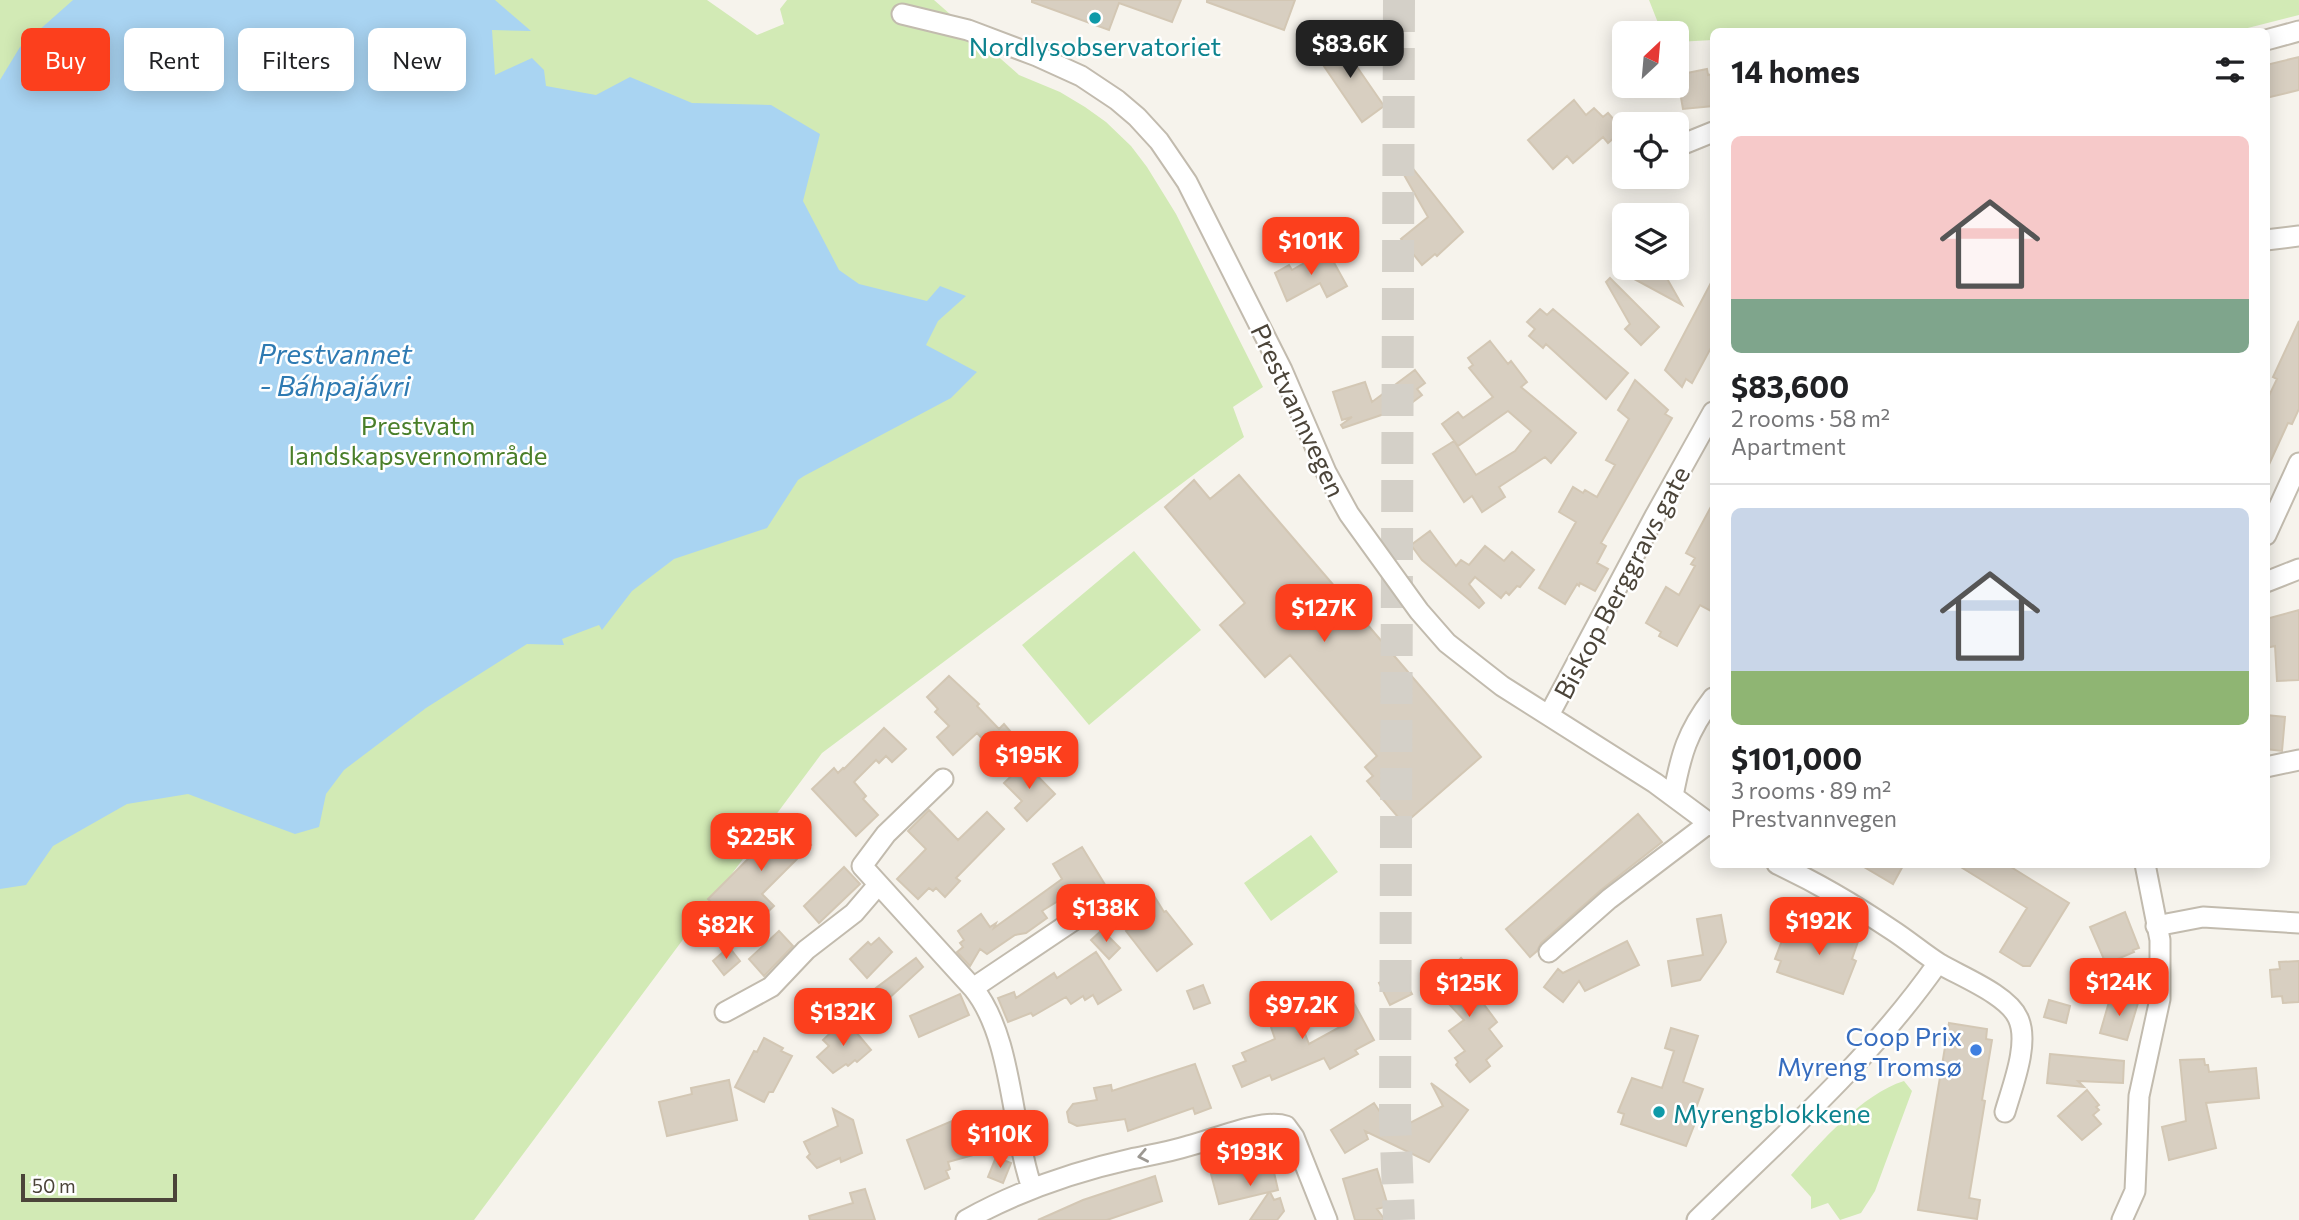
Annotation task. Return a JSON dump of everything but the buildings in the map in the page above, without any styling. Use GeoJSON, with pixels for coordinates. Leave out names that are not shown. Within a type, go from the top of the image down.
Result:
{"type":"FeatureCollection","features":[{"type":"Feature","properties":{"kind":"street","name":"Prestvannvegen"},"geometry":{"type":"LineString","coordinates":[[902,14],[968,30],[1062,67],[1117,100],[1137,117],[1159,141],[1187,182],[1282,370],[1326,472],[1349,514],[1404,592],[1447,643],[1502,686],[1619,759],[1710,823]]}},
{"type":"Feature","properties":{"kind":"street"},"geometry":{"type":"LineString","coordinates":[[2270,39],[2299,31]]}},
{"type":"Feature","properties":{"kind":"street"},"geometry":{"type":"LineString","coordinates":[[1689,141],[1710,133]]}},
{"type":"Feature","properties":{"kind":"street"},"geometry":{"type":"LineString","coordinates":[[2270,240],[2299,236]]}},
{"type":"Feature","properties":{"kind":"street","name":"Biskop Berggravs gate"},"geometry":{"type":"LineString","coordinates":[[1549,715],[1710,417]]}},
{"type":"Feature","properties":{"kind":"street"},"geometry":{"type":"LineString","coordinates":[[2270,526],[2299,463]]}},
{"type":"Feature","properties":{"kind":"street"},"geometry":{"type":"LineString","coordinates":[[2270,580],[2299,569]]}},
{"type":"Feature","properties":{"kind":"street"},"geometry":{"type":"LineString","coordinates":[[1673,796],[1684,749],[1695,722],[1710,702]]}},
{"type":"Feature","properties":{"kind":"street"},"geometry":{"type":"LineString","coordinates":[[2270,766],[2299,761]]}},
{"type":"Feature","properties":{"kind":"street"},"geometry":{"type":"LineString","coordinates":[[943,779],[886,834],[862,866],[973,988],[986,1008],[998,1040],[1032,1188]]}},
{"type":"Feature","properties":{"kind":"street","name":"Prestvannvegen"},"geometry":{"type":"LineString","coordinates":[[1549,952],[1609,898],[1710,825]]}},
{"type":"Feature","properties":{"kind":"street"},"geometry":{"type":"LineString","coordinates":[[1786,868],[1816,882],[1938,963],[1991,993],[2018,1017],[2021,1046],[2005,1112]]}},
{"type":"Feature","properties":{"kind":"street"},"geometry":{"type":"LineString","coordinates":[[2122,1220],[2135,1191],[2138,1096],[2160,999],[2160,940],[2146,868]]}},
{"type":"Feature","properties":{"kind":"street"},"geometry":{"type":"LineString","coordinates":[[725,1012],[771,987],[806,950],[854,913],[878,885]]}},
{"type":"Feature","properties":{"kind":"street"},"geometry":{"type":"LineString","coordinates":[[973,988],[1089,910]]}},
{"type":"Feature","properties":{"kind":"street"},"geometry":{"type":"LineString","coordinates":[[2156,926],[2203,917],[2299,923]]}},
{"type":"Feature","properties":{"kind":"street"},"geometry":{"type":"LineString","coordinates":[[1697,1220],[1867,1054],[1938,963]]}},
{"type":"Feature","properties":{"kind":"street"},"geometry":{"type":"LineString","coordinates":[[966,1220],[1016,1194],[1086,1171],[1176,1150],[1257,1126],[1281,1124],[1286,1126],[1294,1137],[1327,1220]]}},
{"type":"Feature","properties":{"kind":"green space","name":"Prestvatn landskapsvernområde"},"geometry":{"type":"Polygon","coordinates":[[[0,0],[707,0],[757,35],[784,24],[780,9],[787,0],[934,0],[1019,75],[1060,92],[1085,107],[1106,122],[1131,146],[1176,214],[1263,387],[1233,407],[1244,437],[822,753],[474,1220],[0,1220],[0,0]]]}},
{"type":"Feature","properties":{"kind":"green space"},"geometry":{"type":"Polygon","coordinates":[[[1649,0],[2299,0],[2299,15],[2248,28],[1710,28],[1710,40],[1689,41],[1689,21],[1657,21],[1649,0]]]}},
{"type":"Feature","properties":{"kind":"green space"},"geometry":{"type":"Polygon","coordinates":[[[1134,551],[1201,630],[1089,725],[1022,645],[1134,551]]]}},
{"type":"Feature","properties":{"kind":"green space"},"geometry":{"type":"Polygon","coordinates":[[[1311,835],[1338,872],[1271,921],[1244,883],[1311,835]]]}},
{"type":"Feature","properties":{"kind":"green space"},"geometry":{"type":"Polygon","coordinates":[[[1904,1081],[1912,1091],[1875,1191],[1861,1213],[1840,1220],[1828,1203],[1811,1209],[1811,1197],[1791,1175],[1857,1108],[1888,1087],[1904,1081]]]}},
{"type":"Feature","properties":{"kind":"water","name":"Prestvannet - Báhpajávri"},"geometry":{"type":"Polygon","coordinates":[[[73,0],[495,0],[531,31],[492,30],[495,75],[532,58],[544,70],[546,86],[596,95],[630,77],[692,103],[771,105],[820,134],[803,201],[839,270],[859,284],[927,301],[940,286],[966,296],[938,321],[926,345],[977,372],[951,398],[798,480],[767,528],[674,559],[632,591],[602,630],[599,625],[562,639],[564,645],[527,644],[426,708],[344,770],[326,794],[319,827],[295,834],[188,794],[127,804],[53,846],[26,885],[0,889],[0,80],[21,46],[21,91],[110,91],[110,28],[41,28],[73,0]]]}},
{"type":"Feature","properties":{"kind":"tunnel"},"geometry":{"type":"LineString","coordinates":[[1399,0],[1395,1116],[1399,1220]]}},
{"type":"Feature","properties":{"kind":"place","name":"Nordlysobservatoriet"},"geometry":{"type":"Point","coordinates":[1095,18]}},
{"type":"Feature","properties":{"kind":"place","name":"Coop Prix Myreng Tromsø"},"geometry":{"type":"Point","coordinates":[1976,1050]}},
{"type":"Feature","properties":{"kind":"place","name":"Myrengblokkene"},"geometry":{"type":"Point","coordinates":[1659,1112]}}]}
